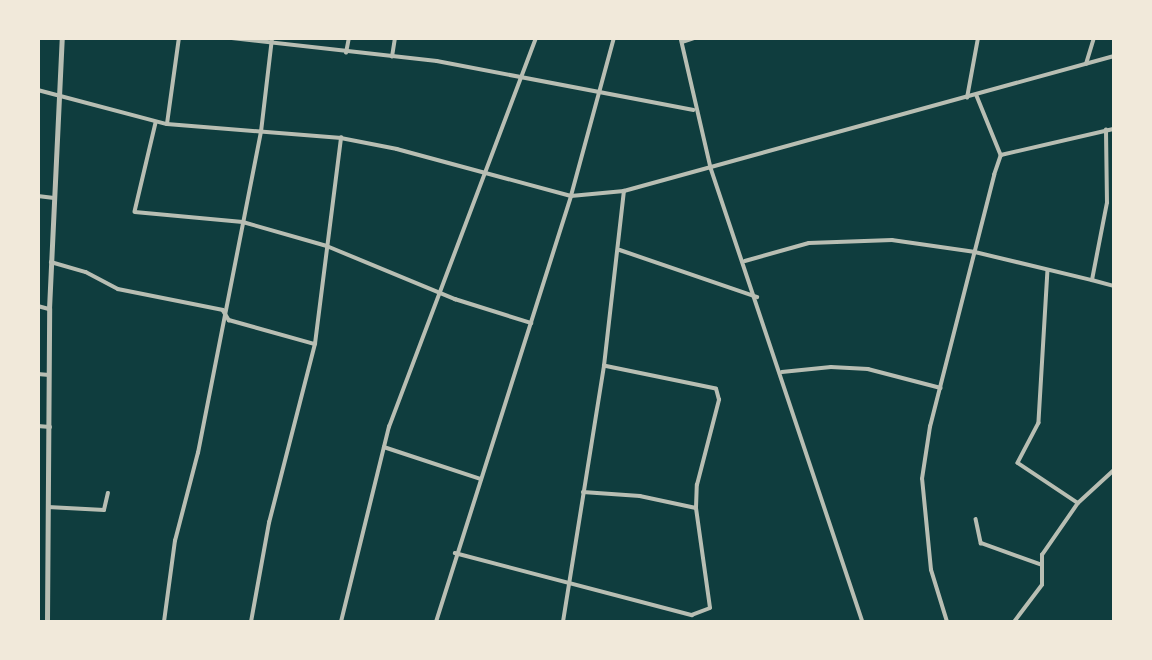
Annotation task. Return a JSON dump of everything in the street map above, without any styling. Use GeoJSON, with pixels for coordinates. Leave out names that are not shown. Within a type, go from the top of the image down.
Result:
{"type":"FeatureCollection","features":[{"type":"Feature","properties":{"kind":"street"},"geometry":{"type":"LineString","coordinates":[[47,621],[49,309],[62,38]]}},
{"type":"Feature","properties":{"kind":"street"},"geometry":{"type":"LineString","coordinates":[[167,124],[179,38]]}},
{"type":"Feature","properties":{"kind":"street"},"geometry":{"type":"LineString","coordinates":[[232,38],[522,76],[598,95],[694,110]]}},
{"type":"Feature","properties":{"kind":"street"},"geometry":{"type":"LineString","coordinates":[[346,54],[349,38]]}},
{"type":"Feature","properties":{"kind":"street"},"geometry":{"type":"LineString","coordinates":[[391,57],[395,38]]}},
{"type":"Feature","properties":{"kind":"street"},"geometry":{"type":"LineString","coordinates":[[341,621],[384,447],[438,293],[536,38]]}},
{"type":"Feature","properties":{"kind":"street"},"geometry":{"type":"LineString","coordinates":[[436,621],[455,553],[482,480],[571,196],[614,38]]}},
{"type":"Feature","properties":{"kind":"street"},"geometry":{"type":"LineString","coordinates":[[694,38],[682,40],[694,110],[863,621]]}},
{"type":"Feature","properties":{"kind":"street"},"geometry":{"type":"LineString","coordinates":[[967,97],[978,38]]}},
{"type":"Feature","properties":{"kind":"street"},"geometry":{"type":"LineString","coordinates":[[1086,64],[1094,38]]}},
{"type":"Feature","properties":{"kind":"street"},"geometry":{"type":"LineString","coordinates":[[164,621],[175,541],[198,453],[223,310],[261,132],[271,41]]}},
{"type":"Feature","properties":{"kind":"street"},"geometry":{"type":"LineString","coordinates":[[38,90],[156,123],[341,138],[571,196],[624,191],[711,168],[869,120],[977,95],[1114,56]]}},
{"type":"Feature","properties":{"kind":"street"},"geometry":{"type":"LineString","coordinates":[[947,621],[931,570],[922,479],[941,388],[1001,155],[977,95]]}},
{"type":"Feature","properties":{"kind":"street"},"geometry":{"type":"LineString","coordinates":[[156,123],[135,212],[243,222],[327,246],[438,293],[531,323]]}},
{"type":"Feature","properties":{"kind":"street"},"geometry":{"type":"LineString","coordinates":[[1001,155],[1114,128]]}},
{"type":"Feature","properties":{"kind":"street"},"geometry":{"type":"LineString","coordinates":[[1092,280],[1107,203],[1106,130]]}},
{"type":"Feature","properties":{"kind":"street"},"geometry":{"type":"LineString","coordinates":[[251,621],[268,523],[315,344],[341,138]]}},
{"type":"Feature","properties":{"kind":"street"},"geometry":{"type":"LineString","coordinates":[[563,621],[604,366],[620,250],[624,191]]}},
{"type":"Feature","properties":{"kind":"street"},"geometry":{"type":"LineString","coordinates":[[38,196],[54,198]]}},
{"type":"Feature","properties":{"kind":"street"},"geometry":{"type":"LineString","coordinates":[[745,261],[809,243],[857,239],[975,252],[1114,286]]}},
{"type":"Feature","properties":{"kind":"street"},"geometry":{"type":"LineString","coordinates":[[620,250],[757,297]]}},
{"type":"Feature","properties":{"kind":"street"},"geometry":{"type":"LineString","coordinates":[[51,262],[86,272],[118,289],[223,310],[229,320],[315,344]]}},
{"type":"Feature","properties":{"kind":"street"},"geometry":{"type":"LineString","coordinates":[[1048,270],[1039,423],[1018,463],[1077,503]]}},
{"type":"Feature","properties":{"kind":"street"},"geometry":{"type":"LineString","coordinates":[[38,306],[49,309]]}},
{"type":"Feature","properties":{"kind":"street"},"geometry":{"type":"LineString","coordinates":[[455,553],[692,615],[704,613],[710,608],[696,508],[697,485],[719,400],[716,389],[604,366]]}},
{"type":"Feature","properties":{"kind":"street"},"geometry":{"type":"LineString","coordinates":[[782,372],[831,367],[869,369],[941,388]]}},
{"type":"Feature","properties":{"kind":"street"},"geometry":{"type":"LineString","coordinates":[[38,374],[49,375]]}},
{"type":"Feature","properties":{"kind":"street"},"geometry":{"type":"LineString","coordinates":[[38,426],[50,427]]}},
{"type":"Feature","properties":{"kind":"street"},"geometry":{"type":"LineString","coordinates":[[384,447],[482,480]]}},
{"type":"Feature","properties":{"kind":"street"},"geometry":{"type":"LineString","coordinates":[[1014,621],[1042,585],[1040,564],[1058,527],[1077,503],[1114,470]]}},
{"type":"Feature","properties":{"kind":"street"},"geometry":{"type":"LineString","coordinates":[[583,492],[640,496],[696,508]]}},
{"type":"Feature","properties":{"kind":"street"},"geometry":{"type":"LineString","coordinates":[[48,507],[104,510],[108,494]]}},
{"type":"Feature","properties":{"kind":"street"},"geometry":{"type":"LineString","coordinates":[[976,519],[981,543],[1040,564]]}}]}
